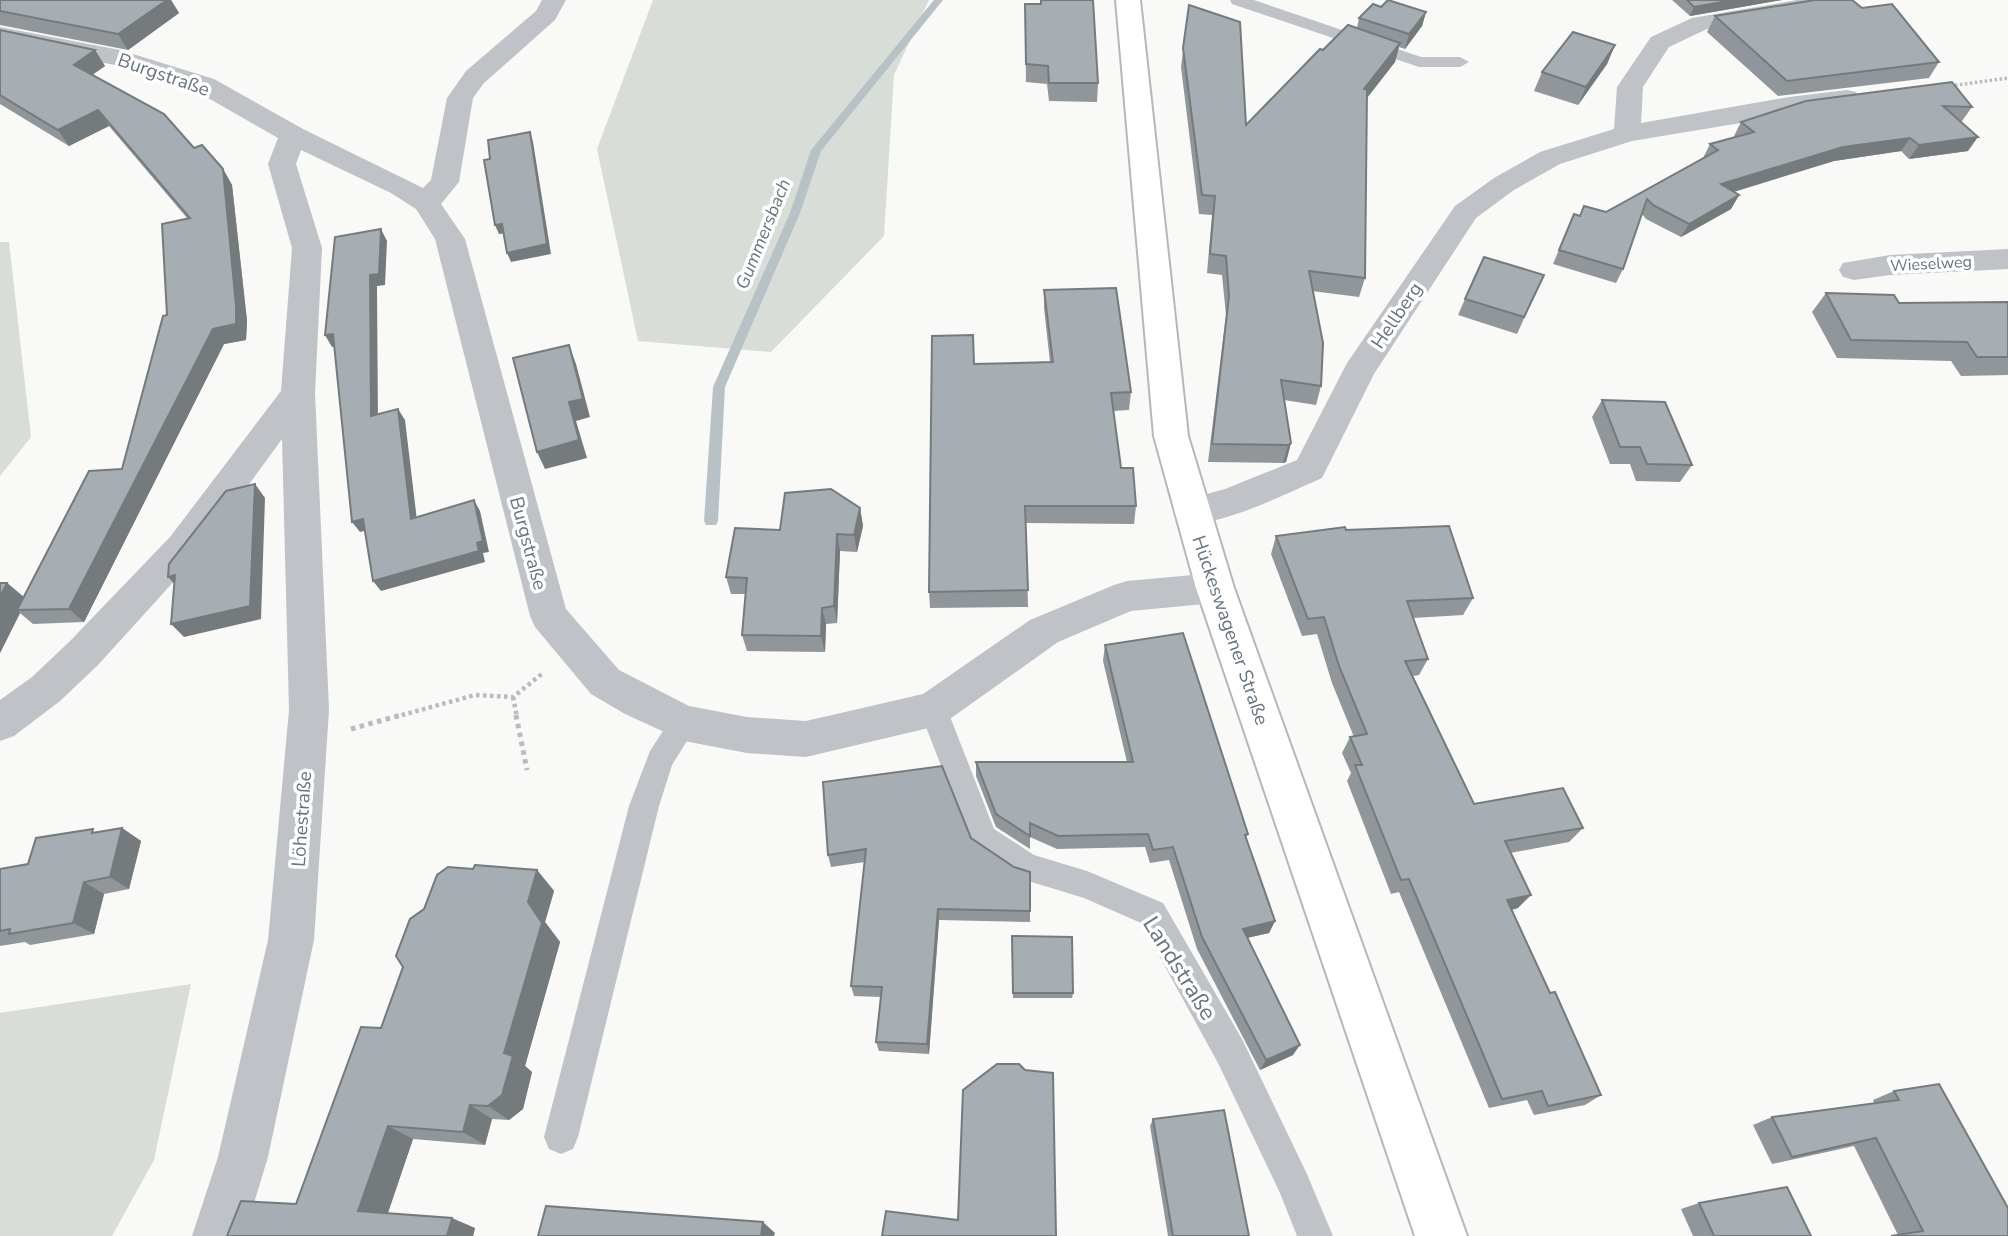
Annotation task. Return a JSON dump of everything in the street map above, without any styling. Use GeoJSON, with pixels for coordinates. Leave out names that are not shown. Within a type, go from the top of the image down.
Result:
{"type":"FeatureCollection","features":[{"type":"Feature","properties":{"kind":"street"},"geometry":{"type":"LineString","coordinates":[[426,203],[445,183],[460,98],[475,78],[547,15],[554,0]]}},
{"type":"Feature","properties":{"kind":"street","name":"Hückeswagener Straße"},"geometry":{"type":"LineString","coordinates":[[1128,0],[1171,436],[1215,588],[1441,1236]]}},
{"type":"Feature","properties":{"kind":"street"},"geometry":{"type":"LineString","coordinates":[[1627,134],[1630,87],[1660,42],[1701,23],[1842,0]]}},
{"type":"Feature","properties":{"kind":"street","name":"Burgstraße"},"geometry":{"type":"LineString","coordinates":[[0,35],[120,58],[205,85],[293,135],[401,187],[426,203],[450,239],[548,616],[605,681],[639,702],[684,723],[747,735],[806,739],[933,709],[1044,631],[1127,596],[1215,588]]}},
{"type":"Feature","properties":{"kind":"street","name":"Hellberg"},"geometry":{"type":"LineString","coordinates":[[1191,512],[1233,501],[1310,469],[1359,370],[1465,212],[1504,184],[1550,158],[1627,134],[1789,105],[1932,88]]}},
{"type":"Feature","properties":{"kind":"street","name":"Löhestraße"},"geometry":{"type":"LineString","coordinates":[[218,1236],[243,1157],[291,940],[307,742],[309,710],[298,393],[307,248],[282,164],[293,135]]}},
{"type":"Feature","properties":{"kind":"street","name":"Wieselweg"},"geometry":{"type":"LineString","coordinates":[[1854,270],[1889,265],[2008,259]]}},
{"type":"Feature","properties":{"kind":"street"},"geometry":{"type":"LineString","coordinates":[[0,723],[46,689],[84,653],[183,547],[298,393]]}},
{"type":"Feature","properties":{"kind":"lane"},"geometry":{"type":"LineString","coordinates":[[1238,0],[1419,62],[1460,62]]}},
{"type":"Feature","properties":{"kind":"lane","name":"Landstraße"},"geometry":{"type":"LineString","coordinates":[[933,709],[984,838],[1026,867],[1087,886],[1152,913],[1230,1051],[1294,1184],[1315,1236]]}},
{"type":"Feature","properties":{"kind":"lane"},"geometry":{"type":"LineString","coordinates":[[561,1137],[644,806],[660,760],[684,723]]}},
{"type":"Feature","properties":{"kind":"path"},"geometry":{"type":"LineString","coordinates":[[1932,88],[2008,78]]}},
{"type":"Feature","properties":{"kind":"path"},"geometry":{"type":"LineString","coordinates":[[307,742],[475,695],[513,697],[576,647]]}},
{"type":"Feature","properties":{"kind":"path"},"geometry":{"type":"LineString","coordinates":[[513,697],[527,770]]}},
{"type":"Feature","properties":{"kind":"shaded area"},"geometry":{"type":"Polygon","coordinates":[[[653,0],[929,0],[894,75],[884,236],[771,352],[638,341],[597,149],[653,0]]]}},
{"type":"Feature","properties":{"kind":"shaded area"},"geometry":{"type":"Polygon","coordinates":[[[0,242],[9,242],[31,437],[0,476],[0,242]]]}},
{"type":"Feature","properties":{"kind":"shaded area"},"geometry":{"type":"Polygon","coordinates":[[[191,984],[154,1160],[112,1236],[0,1236],[0,1013],[191,984]]]}},
{"type":"Feature","properties":{"kind":"building"},"geometry":{"type":"Polygon","coordinates":[[[0,0],[167,0],[118,34],[0,11],[0,0]]]}},
{"type":"Feature","properties":{"kind":"building"},"geometry":{"type":"Polygon","coordinates":[[[1041,0],[1093,0],[1098,83],[1049,83],[1048,66],[1026,64],[1025,4],[1041,4],[1041,0]]]}},
{"type":"Feature","properties":{"kind":"building"},"geometry":{"type":"Polygon","coordinates":[[[1388,0],[1426,12],[1409,34],[1359,18],[1373,4],[1381,7],[1388,0]]]}},
{"type":"Feature","properties":{"kind":"building"},"geometry":{"type":"Polygon","coordinates":[[[1687,0],[1733,0],[1694,7],[1687,0]]]}},
{"type":"Feature","properties":{"kind":"building"},"geometry":{"type":"Polygon","coordinates":[[[1815,0],[1852,0],[1862,8],[1892,4],[1939,62],[1787,81],[1715,16],[1815,0]]]}},
{"type":"Feature","properties":{"kind":"building"},"geometry":{"type":"Polygon","coordinates":[[[1189,5],[1240,22],[1246,125],[1320,49],[1323,50],[1348,25],[1400,43],[1364,89],[1367,90],[1365,278],[1309,271],[1323,343],[1321,386],[1281,380],[1291,443],[1288,445],[1212,444],[1229,296],[1226,256],[1210,254],[1215,196],[1202,195],[1183,48],[1189,5]]]}},
{"type":"Feature","properties":{"kind":"building"},"geometry":{"type":"Polygon","coordinates":[[[0,30],[95,50],[74,65],[164,114],[194,148],[202,145],[223,169],[236,324],[213,329],[69,609],[17,610],[89,471],[122,469],[163,316],[167,315],[162,224],[190,218],[98,110],[58,130],[0,95],[0,30]]]}},
{"type":"Feature","properties":{"kind":"building"},"geometry":{"type":"Polygon","coordinates":[[[1573,32],[1615,45],[1586,87],[1542,72],[1573,32]]]}},
{"type":"Feature","properties":{"kind":"building"},"geometry":{"type":"Polygon","coordinates":[[[1952,82],[1972,107],[1943,106],[1978,137],[1919,145],[1910,138],[1843,147],[1721,184],[1739,195],[1689,224],[1647,199],[1623,269],[1559,250],[1574,214],[1580,216],[1584,206],[1606,212],[1718,150],[1710,144],[1754,132],[1741,122],[1806,101],[1952,82]]]}},
{"type":"Feature","properties":{"kind":"building"},"geometry":{"type":"Polygon","coordinates":[[[530,132],[547,244],[507,253],[502,224],[495,225],[484,160],[490,159],[488,140],[530,132]]]}},
{"type":"Feature","properties":{"kind":"building"},"geometry":{"type":"Polygon","coordinates":[[[381,229],[379,274],[370,275],[371,416],[398,409],[411,519],[474,500],[483,541],[477,543],[479,551],[373,581],[363,519],[352,522],[333,334],[325,335],[335,237],[381,229]]]}},
{"type":"Feature","properties":{"kind":"building"},"geometry":{"type":"Polygon","coordinates":[[[1484,257],[1544,275],[1524,317],[1465,299],[1484,257]]]}},
{"type":"Feature","properties":{"kind":"building"},"geometry":{"type":"Polygon","coordinates":[[[1116,288],[1131,392],[1111,393],[1121,468],[1133,468],[1136,506],[1025,506],[1028,590],[929,592],[932,336],[973,335],[974,364],[1053,362],[1044,290],[1116,288]]]}},
{"type":"Feature","properties":{"kind":"building"},"geometry":{"type":"Polygon","coordinates":[[[1826,293],[1894,295],[1899,303],[2008,302],[2008,357],[1977,357],[1967,342],[1851,340],[1826,293]]]}},
{"type":"Feature","properties":{"kind":"building"},"geometry":{"type":"Polygon","coordinates":[[[569,345],[583,399],[569,402],[579,440],[537,452],[513,358],[569,345]]]}},
{"type":"Feature","properties":{"kind":"building"},"geometry":{"type":"Polygon","coordinates":[[[1602,400],[1665,402],[1692,465],[1647,464],[1640,447],[1620,447],[1602,400]]]}},
{"type":"Feature","properties":{"kind":"building"},"geometry":{"type":"Polygon","coordinates":[[[255,484],[250,606],[171,624],[175,575],[168,577],[169,564],[226,491],[255,484]]]}},
{"type":"Feature","properties":{"kind":"building"},"geometry":{"type":"Polygon","coordinates":[[[831,489],[860,508],[854,535],[837,534],[834,606],[822,608],[821,636],[742,635],[747,578],[726,577],[735,528],[780,530],[785,493],[831,489]]]}},
{"type":"Feature","properties":{"kind":"building"},"geometry":{"type":"Polygon","coordinates":[[[1449,526],[1473,598],[1407,601],[1428,659],[1405,661],[1474,804],[1563,788],[1583,828],[1505,841],[1531,895],[1507,900],[1550,993],[1555,992],[1601,1095],[1548,1106],[1542,1091],[1502,1099],[1409,879],[1401,880],[1355,765],[1362,765],[1350,737],[1367,734],[1339,666],[1324,617],[1308,619],[1276,536],[1345,527],[1346,530],[1449,526]]]}},
{"type":"Feature","properties":{"kind":"building"},"geometry":{"type":"Polygon","coordinates":[[[0,583],[7,583],[0,597],[0,583]]]}},
{"type":"Feature","properties":{"kind":"building"},"geometry":{"type":"Polygon","coordinates":[[[1183,633],[1248,834],[1245,835],[1275,921],[1243,929],[1300,1045],[1266,1060],[1202,937],[1173,847],[1153,850],[1148,834],[1058,836],[1030,823],[1030,836],[996,814],[976,762],[1133,762],[1105,645],[1183,633]]]}},
{"type":"Feature","properties":{"kind":"building"},"geometry":{"type":"Polygon","coordinates":[[[942,766],[971,838],[1014,867],[1030,872],[1030,911],[938,909],[927,1044],[876,1042],[882,987],[851,986],[866,849],[828,855],[823,782],[942,766]]]}},
{"type":"Feature","properties":{"kind":"building"},"geometry":{"type":"Polygon","coordinates":[[[122,828],[110,877],[84,882],[73,923],[9,934],[10,929],[0,931],[0,869],[28,864],[36,838],[93,829],[92,833],[122,828]]]}},
{"type":"Feature","properties":{"kind":"building"},"geometry":{"type":"Polygon","coordinates":[[[475,865],[537,870],[528,902],[542,923],[504,1053],[513,1056],[502,1095],[488,1106],[470,1105],[463,1132],[388,1126],[358,1211],[452,1218],[447,1236],[227,1236],[241,1201],[296,1204],[361,1027],[381,1028],[403,967],[396,956],[410,919],[424,909],[437,875],[448,867],[473,869],[475,865]]]}},
{"type":"Feature","properties":{"kind":"building"},"geometry":{"type":"Polygon","coordinates":[[[1012,936],[1072,937],[1073,993],[1013,993],[1012,936]]]}},
{"type":"Feature","properties":{"kind":"building"},"geometry":{"type":"Polygon","coordinates":[[[997,1064],[1019,1064],[1025,1070],[1053,1073],[1056,1236],[882,1236],[886,1211],[958,1220],[963,1090],[997,1064]]]}},
{"type":"Feature","properties":{"kind":"building"},"geometry":{"type":"Polygon","coordinates":[[[1939,1084],[2008,1208],[2008,1236],[1891,1236],[1923,1231],[1876,1138],[1792,1157],[1772,1117],[1899,1100],[1894,1091],[1939,1084]]]}},
{"type":"Feature","properties":{"kind":"building"},"geometry":{"type":"Polygon","coordinates":[[[1224,1110],[1249,1236],[1173,1236],[1153,1119],[1224,1110]]]}},
{"type":"Feature","properties":{"kind":"building"},"geometry":{"type":"Polygon","coordinates":[[[1787,1187],[1811,1236],[1714,1236],[1699,1203],[1787,1187]]]}},
{"type":"Feature","properties":{"kind":"building"},"geometry":{"type":"Polygon","coordinates":[[[546,1206],[763,1222],[761,1236],[538,1236],[546,1206]]]}},
{"type":"Feature","properties":{"kind":"waterway","name":"Gummersbach"},"geometry":{"type":"LineString","coordinates":[[711,521],[719,387],[795,213],[816,150],[939,0]]}}]}
